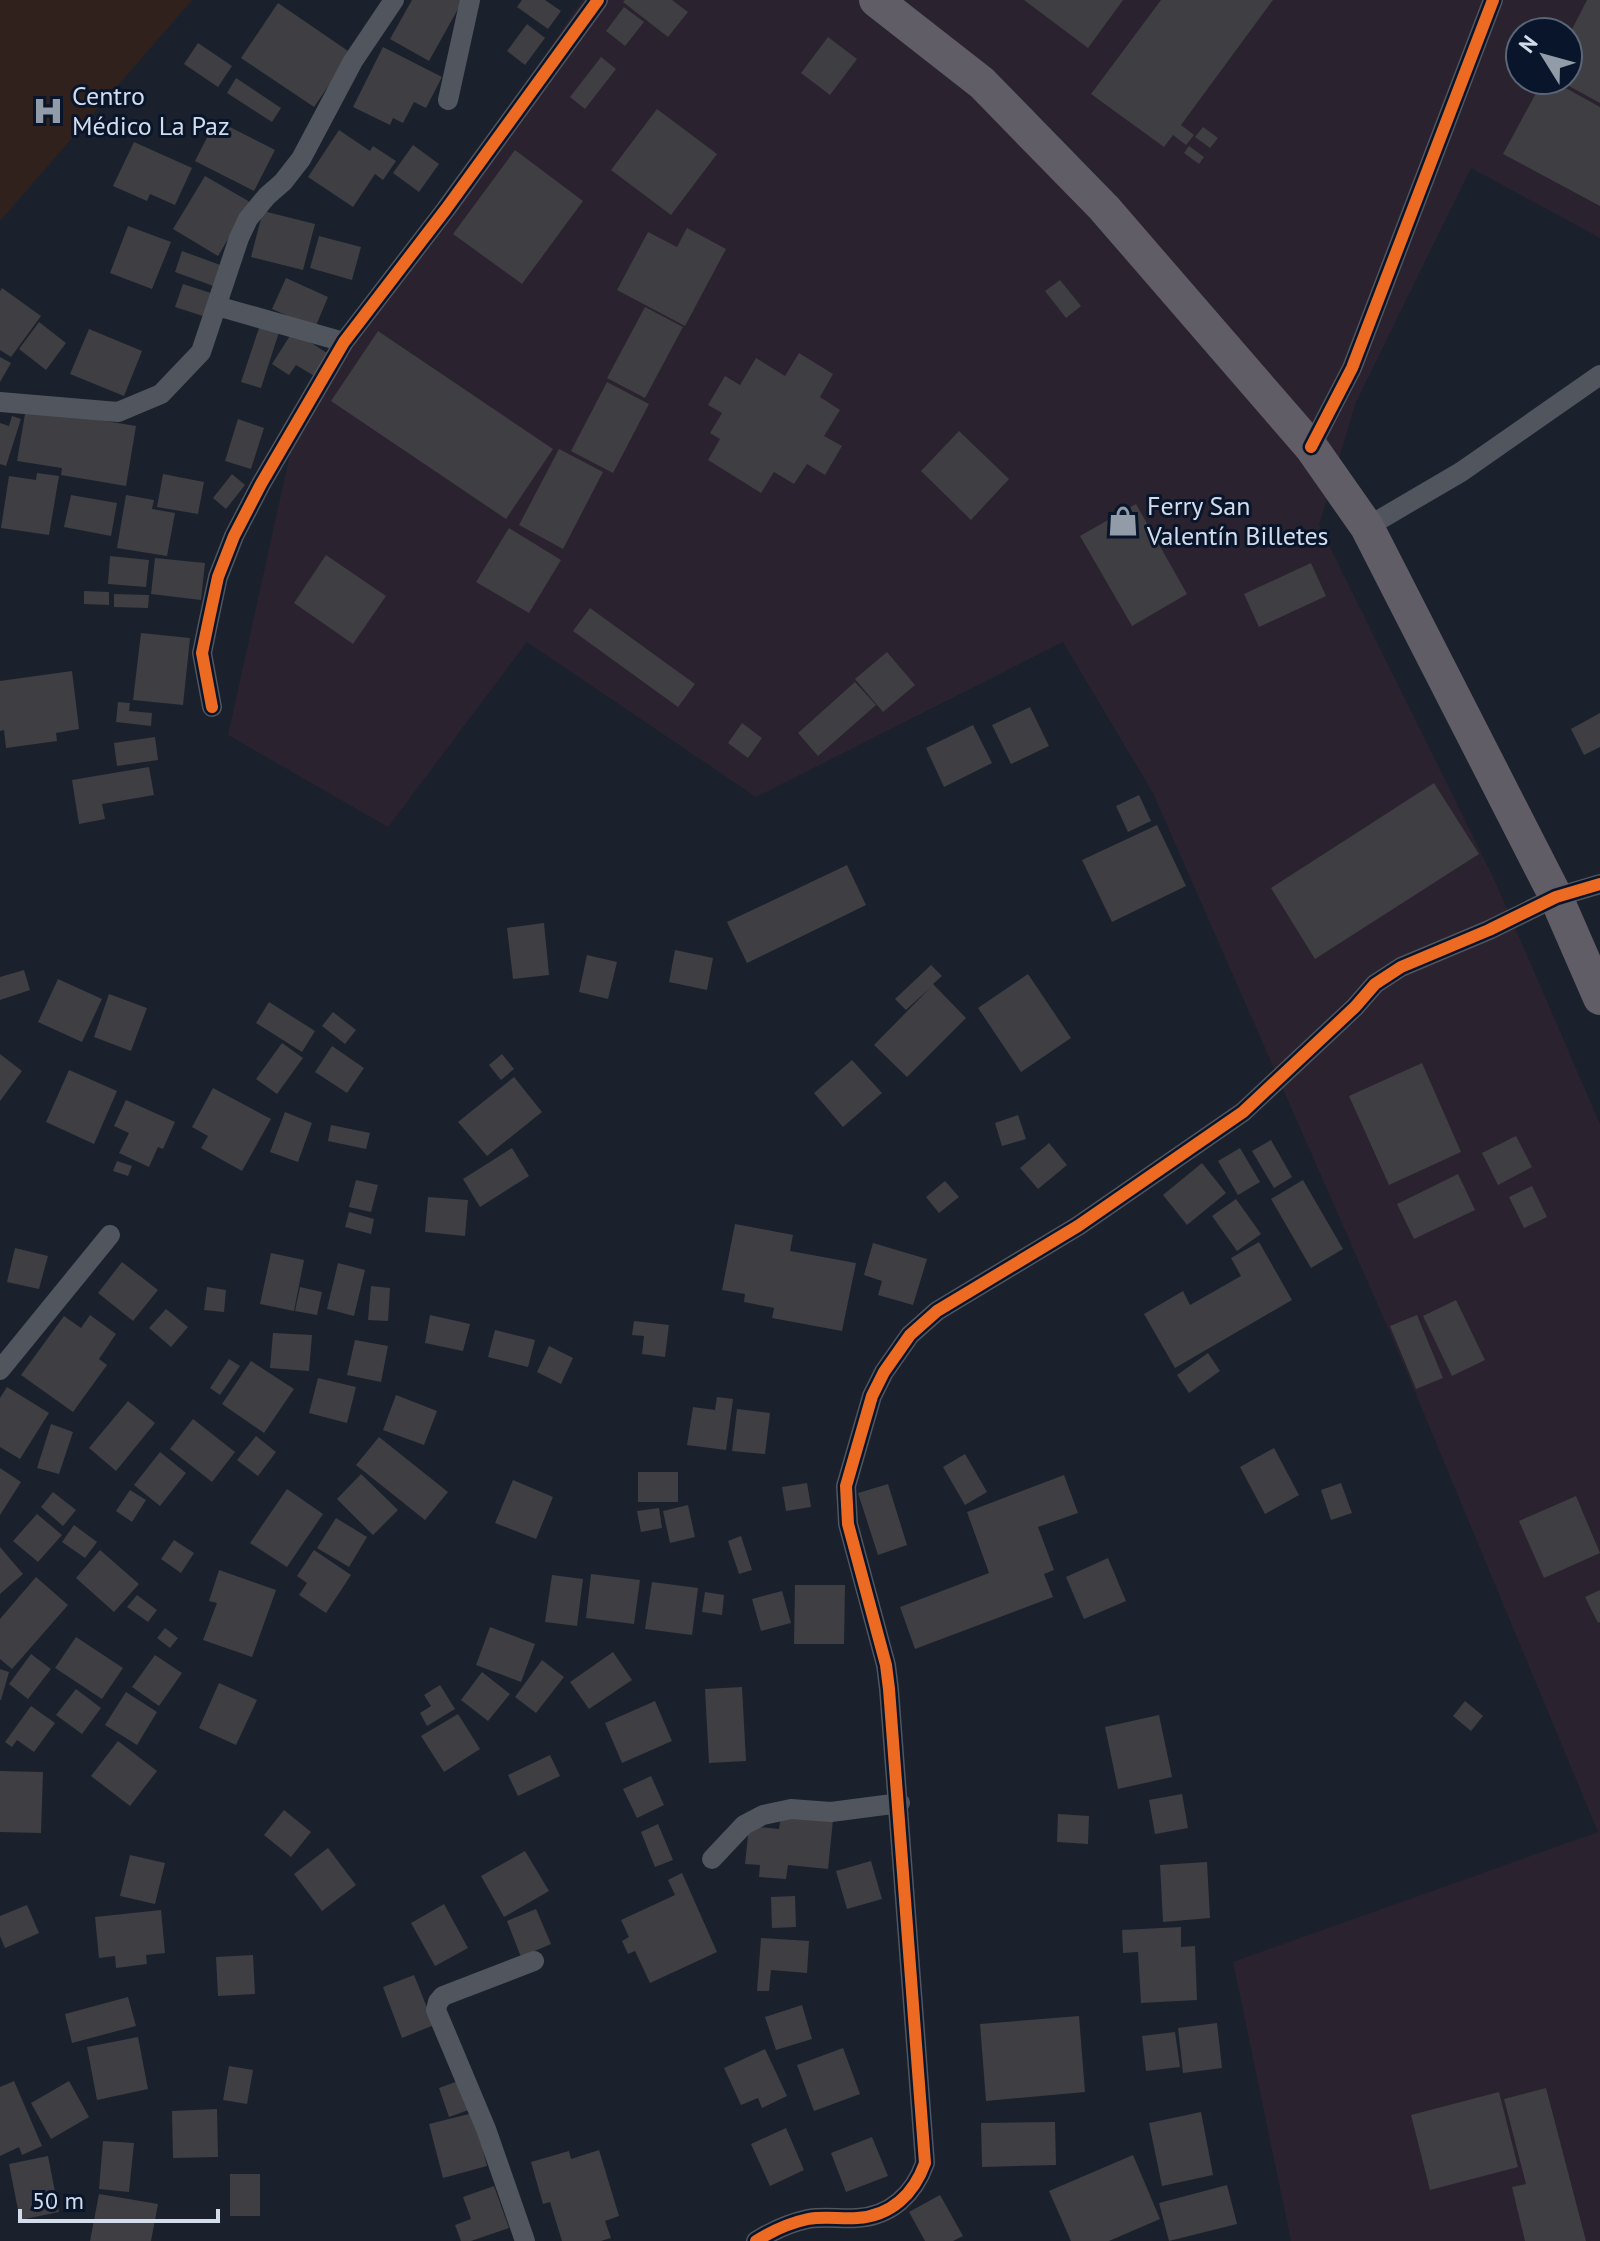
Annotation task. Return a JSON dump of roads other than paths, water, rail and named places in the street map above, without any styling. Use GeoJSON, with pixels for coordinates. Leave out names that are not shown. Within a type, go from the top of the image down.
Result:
{"type":"FeatureCollection","features":[{"type":"Feature","properties":{"kind":"main road"},"geometry":{"type":"LineString","coordinates":[[876,0],[982,83],[1104,208],[1311,447],[1367,527],[1556,897],[1600,998]]}},
{"type":"Feature","properties":{"kind":"street"},"geometry":{"type":"LineString","coordinates":[[0,402],[118,412],[161,394],[201,352],[248,219],[301,159],[353,61],[394,0]]}},
{"type":"Feature","properties":{"kind":"street"},"geometry":{"type":"LineString","coordinates":[[448,100],[470,0]]}},
{"type":"Feature","properties":{"kind":"street"},"geometry":{"type":"LineString","coordinates":[[212,707],[202,653],[218,577],[234,536],[261,484],[344,342],[446,209],[598,0]]}},
{"type":"Feature","properties":{"kind":"street"},"geometry":{"type":"LineString","coordinates":[[1311,447],[1358,354],[1493,0]]}},
{"type":"Feature","properties":{"kind":"street"},"geometry":{"type":"LineString","coordinates":[[217,306],[344,342]]}},
{"type":"Feature","properties":{"kind":"street"},"geometry":{"type":"LineString","coordinates":[[1367,527],[1461,472],[1600,375]]}},
{"type":"Feature","properties":{"kind":"street"},"geometry":{"type":"LineString","coordinates":[[756,2241],[776,2229],[810,2219],[859,2218],[888,2210],[912,2189],[925,2163],[900,1803],[886,1665],[848,1524],[846,1486],[872,1396],[884,1372],[910,1335],[937,1311],[1078,1226],[1243,1112],[1355,1007],[1375,984],[1401,967],[1489,930],[1556,897],[1600,884]]}},
{"type":"Feature","properties":{"kind":"street"},"geometry":{"type":"LineString","coordinates":[[0,1370],[110,1235]]}},
{"type":"Feature","properties":{"kind":"street"},"geometry":{"type":"LineString","coordinates":[[712,1859],[744,1825],[763,1815],[791,1809],[831,1812],[900,1803]]}},
{"type":"Feature","properties":{"kind":"street"},"geometry":{"type":"LineString","coordinates":[[525,2241],[486,2129],[436,2010],[443,1996],[534,1961]]}},
{"type":"Feature","properties":{"kind":"place","name":"Centro Médico La Paz"},"geometry":{"type":"Point","coordinates":[48,111]}},
{"type":"Feature","properties":{"kind":"place","name":"Ferry San Valentín Billetes"},"geometry":{"type":"Point","coordinates":[1123,521]}}]}
